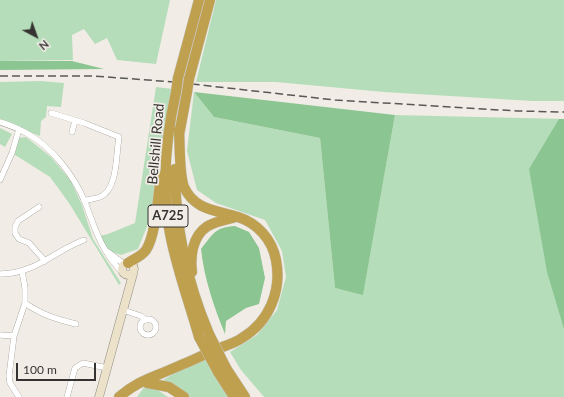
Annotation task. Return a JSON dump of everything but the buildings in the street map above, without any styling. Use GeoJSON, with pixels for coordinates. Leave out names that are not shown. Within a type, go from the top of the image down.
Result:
{"type":"FeatureCollection","features":[{"type":"Feature","properties":{"kind":"highway","name":"Bellshill Road"},"geometry":{"type":"LineString","coordinates":[[199,0],[178,78],[169,121],[166,169],[169,227],[176,256],[204,335]]}},
{"type":"Feature","properties":{"kind":"highway","name":"Bellshill Road"},"geometry":{"type":"LineString","coordinates":[[204,335],[200,312],[185,264],[178,226],[175,191],[179,130],[210,0]]}},
{"type":"Feature","properties":{"kind":"highway"},"geometry":{"type":"LineString","coordinates":[[125,268],[146,250],[155,223],[169,121]]}},
{"type":"Feature","properties":{"kind":"highway"},"geometry":{"type":"LineString","coordinates":[[119,397],[137,383],[241,339],[259,325],[272,304],[277,286],[278,270],[271,245],[264,234],[254,224],[238,217],[202,207],[191,198],[185,189],[181,179],[179,130]]}},
{"type":"Feature","properties":{"kind":"highway"},"geometry":{"type":"LineString","coordinates":[[200,312],[191,265],[195,240],[201,231],[214,222],[238,217]]}},
{"type":"Feature","properties":{"kind":"highway","name":"A725"},"geometry":{"type":"LineString","coordinates":[[204,335],[234,397]]}},
{"type":"Feature","properties":{"kind":"highway","name":"A725"},"geometry":{"type":"LineString","coordinates":[[222,370],[245,397]]}},
{"type":"Feature","properties":{"kind":"highway"},"geometry":{"type":"LineString","coordinates":[[130,397],[157,375]]}},
{"type":"Feature","properties":{"kind":"highway"},"geometry":{"type":"LineString","coordinates":[[147,383],[169,388],[184,397]]}},
{"type":"Feature","properties":{"kind":"main road"},"geometry":{"type":"LineString","coordinates":[[98,397],[135,268],[132,264],[125,268]]}},
{"type":"Feature","properties":{"kind":"main road"},"geometry":{"type":"LineString","coordinates":[[125,268],[129,276],[133,274]]}},
{"type":"Feature","properties":{"kind":"main road"},"geometry":{"type":"LineString","coordinates":[[125,268],[129,288]]}},
{"type":"Feature","properties":{"kind":"main road"},"geometry":{"type":"LineString","coordinates":[[101,388],[106,397]]}},
{"type":"Feature","properties":{"kind":"street"},"geometry":{"type":"LineString","coordinates":[[51,113],[118,137],[111,186],[100,197],[84,201]]}},
{"type":"Feature","properties":{"kind":"street"},"geometry":{"type":"LineString","coordinates":[[72,132],[75,121]]}},
{"type":"Feature","properties":{"kind":"street"},"geometry":{"type":"LineString","coordinates":[[0,122],[30,135],[57,158],[72,179],[84,201],[102,246],[125,268]]}},
{"type":"Feature","properties":{"kind":"street"},"geometry":{"type":"LineString","coordinates":[[0,180],[12,153],[19,129]]}},
{"type":"Feature","properties":{"kind":"street"},"geometry":{"type":"LineString","coordinates":[[39,206],[18,221],[14,233],[19,239],[29,243],[45,261]]}},
{"type":"Feature","properties":{"kind":"street"},"geometry":{"type":"LineString","coordinates":[[0,274],[22,271],[45,261],[71,244],[84,240]]}},
{"type":"Feature","properties":{"kind":"street"},"geometry":{"type":"LineString","coordinates":[[19,397],[10,383],[10,376],[14,336],[25,303],[25,288],[22,271]]}},
{"type":"Feature","properties":{"kind":"street"},"geometry":{"type":"LineString","coordinates":[[25,303],[34,310],[50,317],[76,324]]}},
{"type":"Feature","properties":{"kind":"street"},"geometry":{"type":"LineString","coordinates":[[123,310],[141,316],[146,320]]}},
{"type":"Feature","properties":{"kind":"street"},"geometry":{"type":"LineString","coordinates":[[0,335],[14,336]]}},
{"type":"Feature","properties":{"kind":"street"},"geometry":{"type":"LineString","coordinates":[[67,397],[75,368],[83,363],[107,368]]}},
{"type":"Feature","properties":{"kind":"green space"},"geometry":{"type":"Polygon","coordinates":[[[0,0],[170,0],[156,64],[117,60],[107,38],[95,44],[84,29],[72,35],[73,60],[0,61],[0,0]]]}},
{"type":"Feature","properties":{"kind":"green space"},"geometry":{"type":"Polygon","coordinates":[[[216,0],[564,0],[564,101],[532,101],[384,92],[276,82],[196,82],[216,0]]]}},
{"type":"Feature","properties":{"kind":"green space"},"geometry":{"type":"Polygon","coordinates":[[[0,61],[72,61],[104,69],[0,70],[0,61]]]}},
{"type":"Feature","properties":{"kind":"green space"},"geometry":{"type":"Polygon","coordinates":[[[41,81],[64,83],[61,107],[47,106],[46,117],[41,121],[40,136],[0,121],[0,82],[41,81]]]}},
{"type":"Feature","properties":{"kind":"green space"},"geometry":{"type":"Polygon","coordinates":[[[156,87],[173,89],[152,214],[138,249],[121,255],[107,250],[99,236],[135,223],[156,87]]]}},
{"type":"Feature","properties":{"kind":"green space"},"geometry":{"type":"Polygon","coordinates":[[[194,92],[214,117],[320,138],[335,288],[363,294],[395,115],[564,119],[564,397],[264,397],[241,370],[230,352],[257,335],[277,310],[286,277],[282,251],[265,220],[216,203],[197,190],[187,151],[194,92]]]}},
{"type":"Feature","properties":{"kind":"green space"},"geometry":{"type":"Polygon","coordinates":[[[194,92],[395,115],[363,295],[335,288],[320,138],[214,117],[194,92]]]}},
{"type":"Feature","properties":{"kind":"green space"},"geometry":{"type":"Polygon","coordinates":[[[559,119],[564,119],[564,329],[547,272],[529,169],[559,119]]]}},
{"type":"Feature","properties":{"kind":"green space"},"geometry":{"type":"Polygon","coordinates":[[[0,128],[12,134],[5,147],[0,144],[0,128]]]}},
{"type":"Feature","properties":{"kind":"green space"},"geometry":{"type":"Polygon","coordinates":[[[26,137],[51,157],[71,181],[82,205],[93,239],[121,283],[119,285],[69,203],[50,177],[12,153],[18,138],[26,137]]]}},
{"type":"Feature","properties":{"kind":"green space"},"geometry":{"type":"Polygon","coordinates":[[[235,226],[249,232],[259,248],[265,278],[259,304],[246,308],[226,321],[225,334],[204,271],[201,249],[215,232],[223,228],[235,226]]]}},
{"type":"Feature","properties":{"kind":"green space"},"geometry":{"type":"Polygon","coordinates":[[[205,354],[233,397],[182,397],[157,384],[205,354]]]}},
{"type":"Feature","properties":{"kind":"green space"},"geometry":{"type":"Polygon","coordinates":[[[147,383],[168,397],[137,397],[147,383]]]}},
{"type":"Feature","properties":{"kind":"railway"},"geometry":{"type":"LineString","coordinates":[[0,76],[94,76],[174,82],[335,100],[517,111],[564,112]]}}]}
